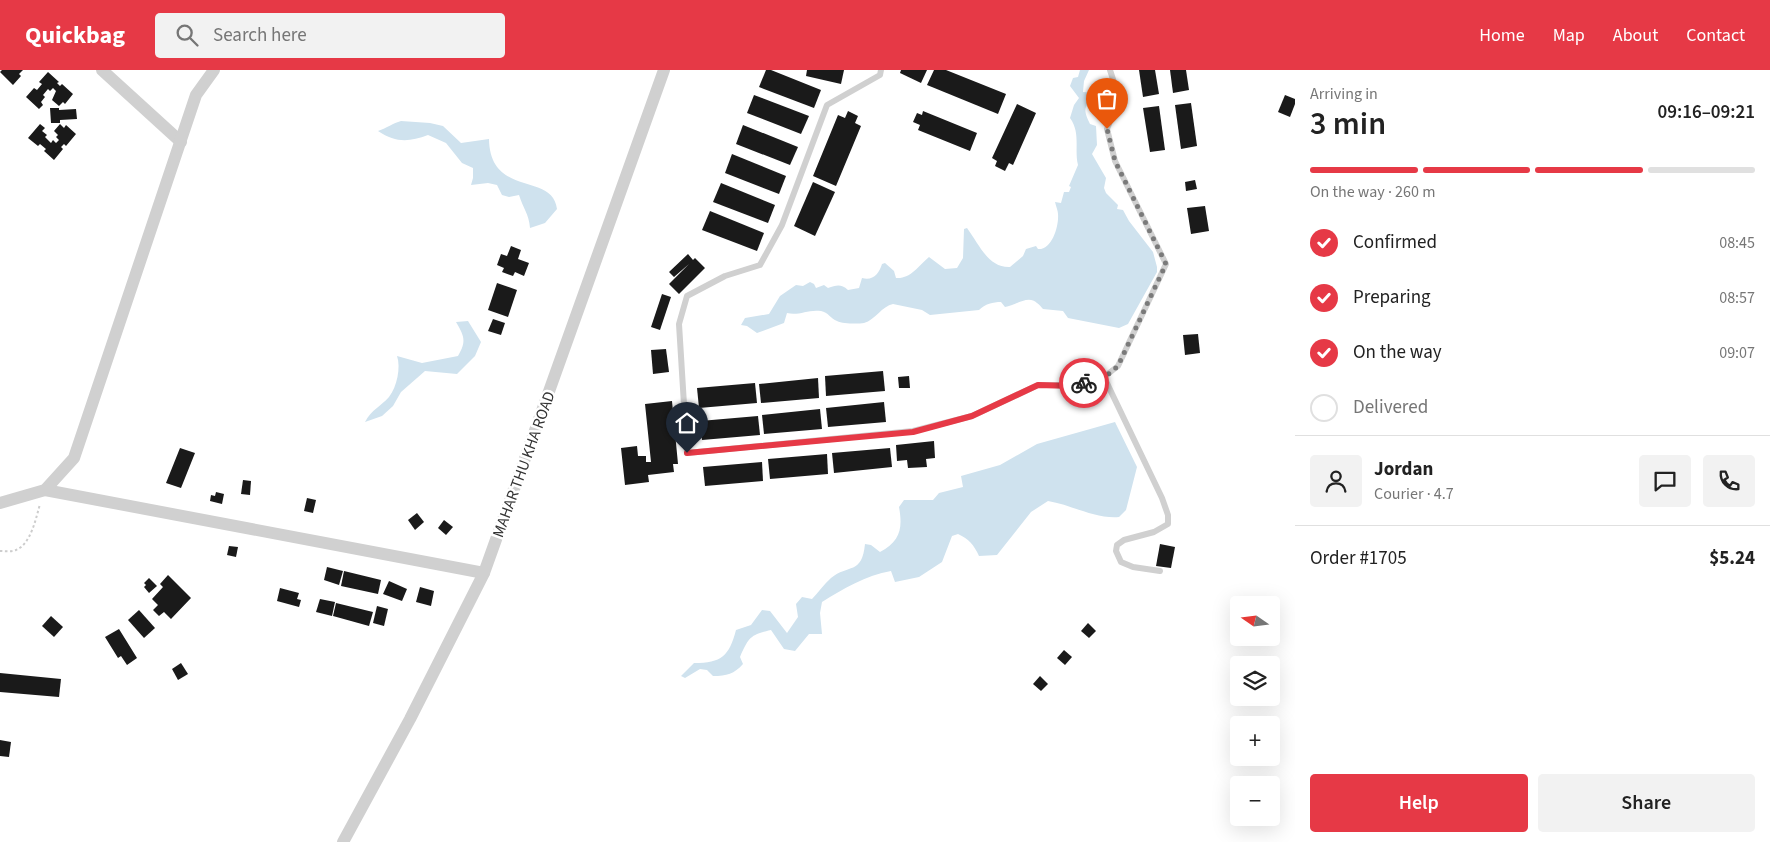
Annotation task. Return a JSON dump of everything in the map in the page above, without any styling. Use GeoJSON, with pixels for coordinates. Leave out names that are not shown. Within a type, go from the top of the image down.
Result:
{"type":"FeatureCollection","features":[{"type":"Feature","properties":{"kind":"street"},"geometry":{"type":"LineString","coordinates":[[102,70],[181,142]]}},
{"type":"Feature","properties":{"kind":"street"},"geometry":{"type":"LineString","coordinates":[[45,490],[74,458],[196,96],[214,70]]}},
{"type":"Feature","properties":{"kind":"street","name":"MAHAR THU KHA ROAD"},"geometry":{"type":"LineString","coordinates":[[347,839],[484,573],[664,70]]}},
{"type":"Feature","properties":{"kind":"street"},"geometry":{"type":"LineString","coordinates":[[0,503],[45,490],[484,573]]}},
{"type":"Feature","properties":{"kind":"lane"},"geometry":{"type":"LineString","coordinates":[[881,70],[880,75],[827,105],[782,225],[760,264],[725,276],[687,296],[679,324],[687,453],[913,432],[972,416],[1038,385],[1073,386],[1104,378],[1118,366],[1166,264],[1115,161],[1107,129],[1119,98],[1110,70]]}},
{"type":"Feature","properties":{"kind":"lane"},"geometry":{"type":"LineString","coordinates":[[1104,378],[1162,498],[1168,515],[1168,524],[1154,532],[1124,540],[1118,545],[1116,551],[1121,562],[1133,567],[1160,571]]}},
{"type":"Feature","properties":{"kind":"path"},"geometry":{"type":"LineString","coordinates":[[0,551],[15,551],[23,546],[32,529],[45,490]]}},
{"type":"Feature","properties":{"kind":"water"},"geometry":{"type":"Polygon","coordinates":[[[1080,70],[1089,70],[1084,81],[1083,92],[1097,93],[1085,109],[1090,124],[1096,126],[1097,145],[1092,154],[1106,178],[1104,188],[1106,193],[1118,205],[1117,209],[1123,210],[1129,221],[1153,252],[1157,267],[1157,272],[1128,324],[1119,328],[1068,318],[1063,311],[1043,309],[1037,303],[1026,300],[1005,307],[1001,302],[995,302],[979,310],[930,315],[922,310],[893,304],[885,307],[872,319],[858,324],[840,322],[821,311],[796,314],[787,313],[784,323],[757,333],[747,326],[741,325],[745,318],[769,314],[780,296],[796,285],[803,286],[810,282],[816,288],[824,285],[828,288],[841,286],[848,290],[859,288],[862,278],[866,279],[875,276],[882,264],[885,263],[894,271],[896,278],[901,278],[914,271],[929,257],[945,269],[957,268],[963,258],[964,229],[967,228],[985,254],[996,264],[1002,266],[1010,267],[1023,256],[1026,249],[1036,246],[1038,249],[1047,246],[1054,236],[1057,225],[1058,213],[1055,202],[1061,203],[1064,192],[1069,192],[1071,187],[1069,186],[1078,165],[1075,130],[1070,118],[1074,105],[1079,98],[1070,86],[1073,78],[1078,77],[1080,70]]]}},
{"type":"Feature","properties":{"kind":"water"},"geometry":{"type":"Polygon","coordinates":[[[401,121],[443,126],[461,143],[489,139],[492,157],[499,170],[510,177],[545,191],[553,198],[557,209],[545,223],[530,228],[519,195],[509,197],[502,195],[497,185],[488,183],[471,185],[473,168],[462,163],[446,143],[428,135],[403,140],[391,138],[378,131],[401,121]]]}},
{"type":"Feature","properties":{"kind":"water"},"geometry":{"type":"Polygon","coordinates":[[[468,321],[481,342],[475,356],[457,374],[425,371],[401,392],[393,406],[382,416],[365,422],[373,411],[389,397],[394,388],[398,371],[397,356],[422,363],[458,356],[463,346],[463,339],[456,322],[468,321]]]}},
{"type":"Feature","properties":{"kind":"water"},"geometry":{"type":"Polygon","coordinates":[[[1115,422],[1137,467],[1126,510],[1119,517],[1092,514],[1048,501],[1031,512],[997,555],[979,556],[968,540],[958,534],[952,536],[942,562],[919,577],[895,582],[891,571],[882,573],[855,583],[822,602],[820,613],[822,634],[809,634],[795,651],[784,649],[771,630],[754,635],[748,641],[740,657],[743,664],[733,672],[726,675],[713,676],[707,670],[700,669],[685,678],[681,676],[694,663],[711,662],[723,656],[730,646],[736,630],[751,625],[762,610],[770,611],[787,633],[798,617],[796,604],[802,597],[812,599],[831,578],[857,565],[861,560],[865,544],[871,545],[880,552],[896,539],[901,522],[899,507],[904,500],[933,500],[939,493],[963,487],[961,476],[1000,465],[1037,444],[1115,422]]]}},
{"type":"Feature","properties":{"kind":"building"},"geometry":{"type":"Polygon","coordinates":[[[2,70],[23,70],[19,74],[21,76],[13,85],[0,72],[2,70]]]}},
{"type":"Feature","properties":{"kind":"building"},"geometry":{"type":"Polygon","coordinates":[[[766,70],[771,70],[821,90],[814,108],[759,87],[766,70]]]}},
{"type":"Feature","properties":{"kind":"building"},"geometry":{"type":"Polygon","coordinates":[[[807,70],[844,70],[841,84],[806,76],[807,70]]]}},
{"type":"Feature","properties":{"kind":"building"},"geometry":{"type":"Polygon","coordinates":[[[901,70],[927,70],[921,83],[900,73],[901,70]]]}},
{"type":"Feature","properties":{"kind":"building"},"geometry":{"type":"Polygon","coordinates":[[[934,70],[946,70],[1006,94],[998,114],[927,85],[934,70]]]}},
{"type":"Feature","properties":{"kind":"building"},"geometry":{"type":"Polygon","coordinates":[[[1139,70],[1155,70],[1159,94],[1143,97],[1139,70]]]}},
{"type":"Feature","properties":{"kind":"building"},"geometry":{"type":"Polygon","coordinates":[[[1170,70],[1186,70],[1189,90],[1173,93],[1170,70]]]}},
{"type":"Feature","properties":{"kind":"building"},"geometry":{"type":"Polygon","coordinates":[[[48,72],[59,82],[57,83],[60,86],[62,84],[73,94],[65,104],[63,102],[59,106],[52,100],[56,91],[53,88],[50,91],[48,89],[43,95],[45,97],[41,102],[43,105],[39,109],[26,97],[34,88],[37,90],[42,84],[39,82],[48,72]]]}},
{"type":"Feature","properties":{"kind":"building"},"geometry":{"type":"Polygon","coordinates":[[[754,95],[809,116],[801,134],[747,113],[754,95]]]}},
{"type":"Feature","properties":{"kind":"building"},"geometry":{"type":"Polygon","coordinates":[[[1285,95],[1295,99],[1290,117],[1278,112],[1285,95]]]}},
{"type":"Feature","properties":{"kind":"building"},"geometry":{"type":"Polygon","coordinates":[[[1191,103],[1197,146],[1181,149],[1175,105],[1191,103]]]}},
{"type":"Feature","properties":{"kind":"building"},"geometry":{"type":"Polygon","coordinates":[[[1017,104],[1036,113],[1013,165],[1009,163],[1005,171],[995,166],[997,161],[992,158],[1017,104]]]}},
{"type":"Feature","properties":{"kind":"building"},"geometry":{"type":"Polygon","coordinates":[[[1159,106],[1165,150],[1150,152],[1143,108],[1159,106]]]}},
{"type":"Feature","properties":{"kind":"building"},"geometry":{"type":"Polygon","coordinates":[[[50,108],[59,108],[59,110],[76,109],[77,119],[60,120],[60,123],[51,123],[50,108]]]}},
{"type":"Feature","properties":{"kind":"building"},"geometry":{"type":"Polygon","coordinates":[[[848,111],[858,116],[855,123],[861,126],[836,186],[813,176],[838,115],[845,118],[848,111]]]}},
{"type":"Feature","properties":{"kind":"building"},"geometry":{"type":"Polygon","coordinates":[[[923,111],[977,133],[970,151],[918,130],[920,125],[913,122],[917,113],[922,115],[923,111]]]}},
{"type":"Feature","properties":{"kind":"building"},"geometry":{"type":"Polygon","coordinates":[[[40,124],[45,128],[42,131],[47,135],[45,137],[51,143],[53,140],[56,143],[59,140],[56,137],[58,135],[54,131],[60,124],[64,128],[66,125],[76,134],[66,146],[64,144],[61,147],[63,149],[54,160],[44,151],[46,149],[40,144],[38,146],[28,138],[40,124]]]}},
{"type":"Feature","properties":{"kind":"building"},"geometry":{"type":"Polygon","coordinates":[[[743,125],[798,147],[790,165],[736,144],[743,125]]]}},
{"type":"Feature","properties":{"kind":"building"},"geometry":{"type":"Polygon","coordinates":[[[732,154],[786,176],[779,194],[725,173],[732,154]]]}},
{"type":"Feature","properties":{"kind":"building"},"geometry":{"type":"Polygon","coordinates":[[[1195,180],[1197,189],[1186,191],[1185,182],[1195,180]]]}},
{"type":"Feature","properties":{"kind":"building"},"geometry":{"type":"Polygon","coordinates":[[[813,182],[835,192],[815,236],[794,226],[813,182]]]}},
{"type":"Feature","properties":{"kind":"building"},"geometry":{"type":"Polygon","coordinates":[[[721,183],[775,205],[768,223],[713,202],[721,183]]]}},
{"type":"Feature","properties":{"kind":"building"},"geometry":{"type":"Polygon","coordinates":[[[1205,206],[1209,231],[1191,234],[1187,208],[1205,206]]]}},
{"type":"Feature","properties":{"kind":"building"},"geometry":{"type":"Polygon","coordinates":[[[710,211],[764,233],[757,251],[702,230],[710,211]]]}},
{"type":"Feature","properties":{"kind":"building"},"geometry":{"type":"Polygon","coordinates":[[[511,246],[521,250],[518,259],[529,263],[524,276],[515,272],[513,276],[502,272],[504,268],[497,265],[501,254],[507,256],[511,246]]]}},
{"type":"Feature","properties":{"kind":"building"},"geometry":{"type":"Polygon","coordinates":[[[688,254],[705,268],[679,294],[669,284],[689,264],[674,277],[669,272],[688,254]]]}},
{"type":"Feature","properties":{"kind":"building"},"geometry":{"type":"Polygon","coordinates":[[[497,283],[517,290],[508,317],[488,310],[497,283]]]}},
{"type":"Feature","properties":{"kind":"building"},"geometry":{"type":"Polygon","coordinates":[[[662,294],[671,297],[660,330],[651,327],[662,294]]]}},
{"type":"Feature","properties":{"kind":"building"},"geometry":{"type":"Polygon","coordinates":[[[493,319],[505,323],[501,335],[488,331],[493,319]]]}},
{"type":"Feature","properties":{"kind":"building"},"geometry":{"type":"Polygon","coordinates":[[[1198,334],[1200,353],[1185,355],[1183,335],[1198,334]]]}},
{"type":"Feature","properties":{"kind":"building"},"geometry":{"type":"Polygon","coordinates":[[[666,349],[669,372],[653,374],[651,350],[666,349]]]}},
{"type":"Feature","properties":{"kind":"building"},"geometry":{"type":"Polygon","coordinates":[[[883,371],[885,391],[826,396],[825,376],[883,371]]]}},
{"type":"Feature","properties":{"kind":"building"},"geometry":{"type":"Polygon","coordinates":[[[909,376],[910,388],[899,388],[898,377],[909,376]]]}},
{"type":"Feature","properties":{"kind":"building"},"geometry":{"type":"Polygon","coordinates":[[[818,378],[819,398],[761,403],[759,384],[818,378]]]}},
{"type":"Feature","properties":{"kind":"building"},"geometry":{"type":"Polygon","coordinates":[[[755,383],[757,403],[699,408],[697,388],[755,383]]]}},
{"type":"Feature","properties":{"kind":"building"},"geometry":{"type":"Polygon","coordinates":[[[672,401],[678,464],[673,464],[674,472],[648,475],[649,482],[625,485],[621,448],[637,446],[638,456],[646,456],[646,462],[651,462],[645,404],[672,401]]]}},
{"type":"Feature","properties":{"kind":"building"},"geometry":{"type":"Polygon","coordinates":[[[884,402],[886,422],[828,427],[826,408],[884,402]]]}},
{"type":"Feature","properties":{"kind":"building"},"geometry":{"type":"Polygon","coordinates":[[[820,409],[822,429],[764,434],[762,415],[820,409]]]}},
{"type":"Feature","properties":{"kind":"building"},"geometry":{"type":"Polygon","coordinates":[[[758,416],[760,435],[702,440],[700,421],[758,416]]]}},
{"type":"Feature","properties":{"kind":"building"},"geometry":{"type":"Polygon","coordinates":[[[934,441],[935,458],[926,459],[927,467],[908,468],[907,460],[897,461],[896,445],[934,441]]]}},
{"type":"Feature","properties":{"kind":"building"},"geometry":{"type":"Polygon","coordinates":[[[180,448],[195,453],[181,488],[166,483],[180,448]]]}},
{"type":"Feature","properties":{"kind":"building"},"geometry":{"type":"Polygon","coordinates":[[[890,448],[892,467],[834,473],[832,453],[890,448]]]}},
{"type":"Feature","properties":{"kind":"building"},"geometry":{"type":"Polygon","coordinates":[[[827,454],[828,474],[770,479],[768,459],[827,454]]]}},
{"type":"Feature","properties":{"kind":"building"},"geometry":{"type":"Polygon","coordinates":[[[762,462],[763,481],[705,486],[703,467],[762,462]]]}},
{"type":"Feature","properties":{"kind":"building"},"geometry":{"type":"Polygon","coordinates":[[[243,480],[251,481],[250,495],[241,494],[243,480]]]}},
{"type":"Feature","properties":{"kind":"building"},"geometry":{"type":"Polygon","coordinates":[[[216,492],[224,494],[222,504],[210,501],[211,495],[215,496],[216,492]]]}},
{"type":"Feature","properties":{"kind":"building"},"geometry":{"type":"Polygon","coordinates":[[[307,498],[316,500],[313,513],[304,511],[307,498]]]}},
{"type":"Feature","properties":{"kind":"building"},"geometry":{"type":"Polygon","coordinates":[[[417,513],[424,522],[415,530],[408,520],[417,513]]]}},
{"type":"Feature","properties":{"kind":"building"},"geometry":{"type":"Polygon","coordinates":[[[444,520],[453,527],[446,535],[438,528],[444,520]]]}},
{"type":"Feature","properties":{"kind":"building"},"geometry":{"type":"Polygon","coordinates":[[[1160,544],[1175,547],[1171,568],[1156,566],[1160,544]]]}},
{"type":"Feature","properties":{"kind":"building"},"geometry":{"type":"Polygon","coordinates":[[[229,546],[238,547],[236,557],[227,555],[229,546]]]}},
{"type":"Feature","properties":{"kind":"building"},"geometry":{"type":"Polygon","coordinates":[[[327,567],[343,571],[339,585],[324,580],[327,567]]]}},
{"type":"Feature","properties":{"kind":"building"},"geometry":{"type":"Polygon","coordinates":[[[344,571],[381,580],[378,594],[341,586],[344,571]]]}},
{"type":"Feature","properties":{"kind":"building"},"geometry":{"type":"Polygon","coordinates":[[[168,575],[191,598],[171,619],[164,612],[159,616],[153,610],[158,605],[152,599],[163,587],[160,584],[168,575]]]}},
{"type":"Feature","properties":{"kind":"building"},"geometry":{"type":"Polygon","coordinates":[[[149,578],[157,586],[149,593],[144,587],[146,585],[144,583],[149,578]]]}},
{"type":"Feature","properties":{"kind":"building"},"geometry":{"type":"Polygon","coordinates":[[[389,581],[407,589],[402,601],[383,594],[389,581]]]}},
{"type":"Feature","properties":{"kind":"building"},"geometry":{"type":"Polygon","coordinates":[[[420,587],[434,591],[431,606],[416,602],[420,587]]]}},
{"type":"Feature","properties":{"kind":"building"},"geometry":{"type":"Polygon","coordinates":[[[280,588],[299,593],[297,599],[301,600],[299,607],[277,601],[280,588]]]}},
{"type":"Feature","properties":{"kind":"building"},"geometry":{"type":"Polygon","coordinates":[[[320,599],[335,602],[332,616],[316,612],[320,599]]]}},
{"type":"Feature","properties":{"kind":"building"},"geometry":{"type":"Polygon","coordinates":[[[336,603],[373,612],[369,626],[333,616],[336,603]]]}},
{"type":"Feature","properties":{"kind":"building"},"geometry":{"type":"Polygon","coordinates":[[[377,606],[388,609],[384,626],[373,623],[377,606]]]}},
{"type":"Feature","properties":{"kind":"building"},"geometry":{"type":"Polygon","coordinates":[[[139,610],[155,628],[144,638],[128,620],[139,610]]]}},
{"type":"Feature","properties":{"kind":"building"},"geometry":{"type":"Polygon","coordinates":[[[51,616],[63,627],[54,637],[42,626],[51,616]]]}},
{"type":"Feature","properties":{"kind":"building"},"geometry":{"type":"Polygon","coordinates":[[[1088,623],[1096,631],[1089,638],[1081,631],[1088,623]]]}},
{"type":"Feature","properties":{"kind":"building"},"geometry":{"type":"Polygon","coordinates":[[[119,629],[137,658],[127,665],[121,656],[118,658],[105,637],[119,629]]]}},
{"type":"Feature","properties":{"kind":"building"},"geometry":{"type":"Polygon","coordinates":[[[1064,650],[1072,657],[1065,665],[1057,658],[1064,650]]]}},
{"type":"Feature","properties":{"kind":"building"},"geometry":{"type":"Polygon","coordinates":[[[181,663],[188,674],[178,680],[172,669],[181,663]]]}},
{"type":"Feature","properties":{"kind":"building"},"geometry":{"type":"Polygon","coordinates":[[[0,673],[61,679],[59,697],[0,692],[0,673]]]}},
{"type":"Feature","properties":{"kind":"building"},"geometry":{"type":"Polygon","coordinates":[[[1040,676],[1048,684],[1041,691],[1033,684],[1040,676]]]}},
{"type":"Feature","properties":{"kind":"building"},"geometry":{"type":"Polygon","coordinates":[[[0,740],[11,742],[9,757],[0,756],[0,740]]]}},
{"type":"Feature","properties":{"kind":"way so far"},"geometry":{"type":"LineString","coordinates":[[1084,383],[1104,378],[1118,366],[1166,264],[1115,161],[1107,129]]}},
{"type":"Feature","properties":{"kind":"route"},"geometry":{"type":"LineString","coordinates":[[687,453],[913,432],[972,416],[1038,385],[1073,386],[1084,383]]}}]}
